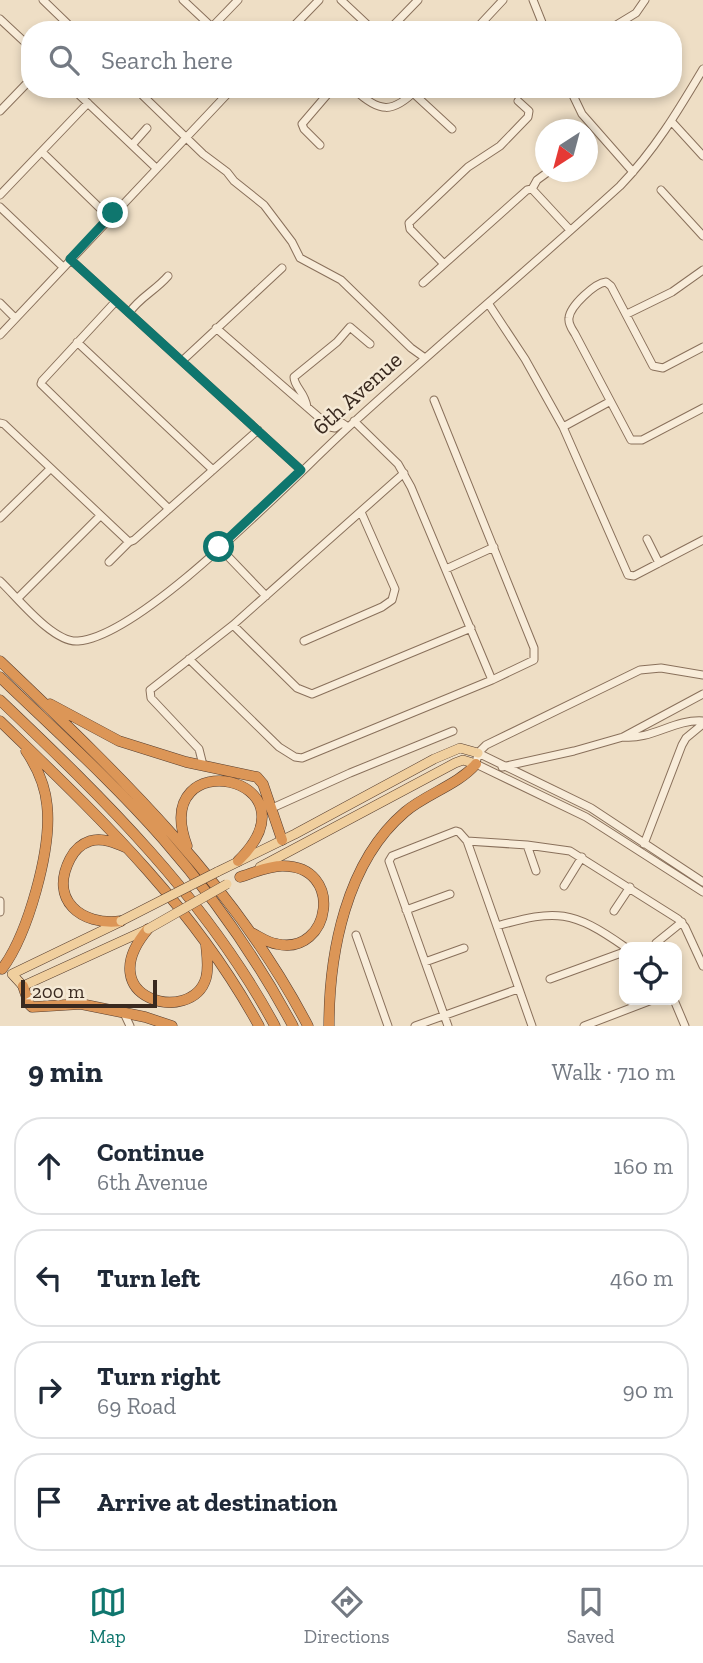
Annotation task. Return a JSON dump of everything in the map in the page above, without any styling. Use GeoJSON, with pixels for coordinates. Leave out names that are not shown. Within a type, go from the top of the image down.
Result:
{"type":"FeatureCollection","features":[{"type":"Feature","properties":{"kind":"highway"},"geometry":{"type":"LineString","coordinates":[[0,661],[147,805],[190,853],[250,931],[308,1026]]}},
{"type":"Feature","properties":{"kind":"highway"},"geometry":{"type":"LineString","coordinates":[[0,677],[162,837],[260,967],[293,1026]]}},
{"type":"Feature","properties":{"kind":"highway"},"geometry":{"type":"LineString","coordinates":[[37,696],[119,741],[257,777],[263,784],[282,840]]}},
{"type":"Feature","properties":{"kind":"highway"},"geometry":{"type":"LineString","coordinates":[[0,700],[100,796],[171,873],[208,919],[275,1026]]}},
{"type":"Feature","properties":{"kind":"highway"},"geometry":{"type":"LineString","coordinates":[[0,721],[153,875],[206,941],[259,1026]]}},
{"type":"Feature","properties":{"kind":"highway"},"geometry":{"type":"LineString","coordinates":[[1,970],[19,943],[28,921],[47,831],[48,808],[44,788],[36,767],[15,736]]}},
{"type":"Feature","properties":{"kind":"highway"},"geometry":{"type":"LineString","coordinates":[[329,1026],[333,962],[345,911],[371,852],[404,813],[480,766]]}},
{"type":"Feature","properties":{"kind":"highway"},"geometry":{"type":"LineString","coordinates":[[190,853],[181,826],[183,806],[188,797],[203,784],[225,780],[247,788],[258,802],[261,813],[256,840],[238,861]]}},
{"type":"Feature","properties":{"kind":"highway"},"geometry":{"type":"LineString","coordinates":[[121,921],[93,920],[78,912],[67,902],[63,888],[64,876],[73,853],[90,841],[114,842],[130,849]]}},
{"type":"Feature","properties":{"kind":"highway"},"geometry":{"type":"LineString","coordinates":[[240,877],[269,868],[296,868],[309,873],[325,899],[320,922],[304,940],[292,945],[279,945],[250,931]]}},
{"type":"Feature","properties":{"kind":"highway"},"geometry":{"type":"LineString","coordinates":[[148,929],[131,954],[129,972],[131,981],[143,997],[159,1004],[178,1005],[187,1002],[201,989],[206,980],[208,964],[206,941]]}},
{"type":"Feature","properties":{"kind":"highway"},"geometry":{"type":"LineString","coordinates":[[23,986],[29,1004],[33,1007],[81,1004],[172,1026]]}},
{"type":"Feature","properties":{"kind":"main road"},"geometry":{"type":"LineString","coordinates":[[478,753],[460,748],[434,759],[282,840],[12,974],[23,986],[148,929],[455,762],[463,760],[480,766]]}},
{"type":"Feature","properties":{"kind":"street"},"geometry":{"type":"LineString","coordinates":[[43,0],[65,21]]}},
{"type":"Feature","properties":{"kind":"street"},"geometry":{"type":"LineString","coordinates":[[183,0],[205,21]]}},
{"type":"Feature","properties":{"kind":"street"},"geometry":{"type":"LineString","coordinates":[[220,21],[238,0]]}},
{"type":"Feature","properties":{"kind":"street"},"geometry":{"type":"LineString","coordinates":[[299,21],[319,0]]}},
{"type":"Feature","properties":{"kind":"street"},"geometry":{"type":"LineString","coordinates":[[341,0],[363,21]]}},
{"type":"Feature","properties":{"kind":"street"},"geometry":{"type":"LineString","coordinates":[[398,21],[418,0]]}},
{"type":"Feature","properties":{"kind":"street"},"geometry":{"type":"LineString","coordinates":[[483,21],[503,0]]}},
{"type":"Feature","properties":{"kind":"street"},"geometry":{"type":"LineString","coordinates":[[533,0],[541,21]]}},
{"type":"Feature","properties":{"kind":"street"},"geometry":{"type":"LineString","coordinates":[[623,21],[636,13],[645,0]]}},
{"type":"Feature","properties":{"kind":"street"},"geometry":{"type":"LineString","coordinates":[[0,19],[21,39]]}},
{"type":"Feature","properties":{"kind":"street","name":"6th Avenue"},"geometry":{"type":"LineString","coordinates":[[0,581],[59,636],[71,640],[87,639],[120,624],[154,602],[219,547],[351,424],[633,172],[672,122],[703,69]]}},
{"type":"Feature","properties":{"kind":"street"},"geometry":{"type":"LineString","coordinates":[[0,111],[21,89]]}},
{"type":"Feature","properties":{"kind":"street"},"geometry":{"type":"LineString","coordinates":[[83,98],[156,168]]}},
{"type":"Feature","properties":{"kind":"street"},"geometry":{"type":"LineString","coordinates":[[145,98],[203,154],[264,205],[292,242],[300,258],[341,280],[411,348],[425,358]]}},
{"type":"Feature","properties":{"kind":"street"},"geometry":{"type":"LineString","coordinates":[[0,335],[223,98]]}},
{"type":"Feature","properties":{"kind":"street"},"geometry":{"type":"LineString","coordinates":[[320,145],[302,124],[324,98]]}},
{"type":"Feature","properties":{"kind":"street"},"geometry":{"type":"LineString","coordinates":[[365,98],[384,108],[399,105],[407,98]]}},
{"type":"Feature","properties":{"kind":"street"},"geometry":{"type":"LineString","coordinates":[[422,98],[452,129]]}},
{"type":"Feature","properties":{"kind":"street"},"geometry":{"type":"LineString","coordinates":[[574,98],[582,114],[633,172]]}},
{"type":"Feature","properties":{"kind":"street"},"geometry":{"type":"LineString","coordinates":[[444,264],[410,229],[409,223],[468,167],[500,146],[528,117],[529,111],[518,101]]}},
{"type":"Feature","properties":{"kind":"street"},"geometry":{"type":"LineString","coordinates":[[0,195],[88,103]]}},
{"type":"Feature","properties":{"kind":"street"},"geometry":{"type":"LineString","coordinates":[[672,122],[703,156]]}},
{"type":"Feature","properties":{"kind":"street"},"geometry":{"type":"LineString","coordinates":[[132,145],[147,128]]}},
{"type":"Feature","properties":{"kind":"street"},"geometry":{"type":"LineString","coordinates":[[42,152],[109,217]]}},
{"type":"Feature","properties":{"kind":"street"},"geometry":{"type":"LineString","coordinates":[[423,283],[527,190],[532,189],[536,182]]}},
{"type":"Feature","properties":{"kind":"street"},"geometry":{"type":"LineString","coordinates":[[532,189],[570,230]]}},
{"type":"Feature","properties":{"kind":"street"},"geometry":{"type":"LineString","coordinates":[[661,190],[703,236]]}},
{"type":"Feature","properties":{"kind":"street"},"geometry":{"type":"LineString","coordinates":[[0,207],[63,267]]}},
{"type":"Feature","properties":{"kind":"street"},"geometry":{"type":"LineString","coordinates":[[70,259],[301,470]]}},
{"type":"Feature","properties":{"kind":"street"},"geometry":{"type":"LineString","coordinates":[[182,361],[282,268]]}},
{"type":"Feature","properties":{"kind":"street"},"geometry":{"type":"LineString","coordinates":[[626,314],[672,292],[703,270]]}},
{"type":"Feature","properties":{"kind":"street"},"geometry":{"type":"LineString","coordinates":[[129,313],[138,300],[153,292],[167,275]]}},
{"type":"Feature","properties":{"kind":"street"},"geometry":{"type":"LineString","coordinates":[[703,347],[663,368],[658,368],[647,355],[611,286],[602,281],[570,312],[571,328],[628,438],[634,442],[703,408]]}},
{"type":"Feature","properties":{"kind":"street"},"geometry":{"type":"LineString","coordinates":[[116,301],[42,381],[42,387],[169,509]]}},
{"type":"Feature","properties":{"kind":"street"},"geometry":{"type":"LineString","coordinates":[[0,303],[15,318]]}},
{"type":"Feature","properties":{"kind":"street"},"geometry":{"type":"LineString","coordinates":[[488,303],[525,359],[563,427],[628,575],[634,576],[703,540]]}},
{"type":"Feature","properties":{"kind":"street"},"geometry":{"type":"LineString","coordinates":[[307,408],[306,396],[294,382],[294,377],[337,342],[350,327],[370,344]]}},
{"type":"Feature","properties":{"kind":"street"},"geometry":{"type":"LineString","coordinates":[[216,328],[330,427],[335,428],[342,423],[351,424],[404,472],[492,680]]}},
{"type":"Feature","properties":{"kind":"street"},"geometry":{"type":"LineString","coordinates":[[77,342],[213,470]]}},
{"type":"Feature","properties":{"kind":"street"},"geometry":{"type":"LineString","coordinates":[[189,659],[279,747],[299,758],[307,757],[530,663],[535,656],[534,648],[434,400]]}},
{"type":"Feature","properties":{"kind":"street"},"geometry":{"type":"LineString","coordinates":[[563,427],[609,402]]}},
{"type":"Feature","properties":{"kind":"street"},"geometry":{"type":"LineString","coordinates":[[0,423],[129,542]]}},
{"type":"Feature","properties":{"kind":"street"},"geometry":{"type":"LineString","coordinates":[[109,562],[258,430]]}},
{"type":"Feature","properties":{"kind":"street"},"geometry":{"type":"LineString","coordinates":[[0,519],[50,468]]}},
{"type":"Feature","properties":{"kind":"street"},"geometry":{"type":"LineString","coordinates":[[203,765],[199,749],[150,694],[152,687],[233,625],[404,472]]}},
{"type":"Feature","properties":{"kind":"street"},"geometry":{"type":"LineString","coordinates":[[304,641],[383,607],[394,596],[395,589],[361,512]]}},
{"type":"Feature","properties":{"kind":"street"},"geometry":{"type":"LineString","coordinates":[[18,598],[100,516]]}},
{"type":"Feature","properties":{"kind":"street"},"geometry":{"type":"LineString","coordinates":[[647,539],[659,563]]}},
{"type":"Feature","properties":{"kind":"street"},"geometry":{"type":"LineString","coordinates":[[219,547],[266,596]]}},
{"type":"Feature","properties":{"kind":"street"},"geometry":{"type":"LineString","coordinates":[[446,569],[494,547]]}},
{"type":"Feature","properties":{"kind":"street"},"geometry":{"type":"LineString","coordinates":[[233,625],[297,688],[312,694],[471,628]]}},
{"type":"Feature","properties":{"kind":"street"},"geometry":{"type":"LineString","coordinates":[[478,753],[486,745],[640,670],[661,668],[703,675]]}},
{"type":"Feature","properties":{"kind":"street"},"geometry":{"type":"LineString","coordinates":[[480,766],[502,766],[574,751],[623,737],[703,694]]}},
{"type":"Feature","properties":{"kind":"street"},"geometry":{"type":"LineString","coordinates":[[623,737],[659,732],[674,724],[692,720],[703,722]]}},
{"type":"Feature","properties":{"kind":"street"},"geometry":{"type":"LineString","coordinates":[[644,844],[682,745],[703,722]]}},
{"type":"Feature","properties":{"kind":"street"},"geometry":{"type":"LineString","coordinates":[[270,809],[453,731]]}},
{"type":"Feature","properties":{"kind":"street"},"geometry":{"type":"LineString","coordinates":[[478,753],[480,766]]}},
{"type":"Feature","properties":{"kind":"street"},"geometry":{"type":"LineString","coordinates":[[478,753],[591,808],[703,882]]}},
{"type":"Feature","properties":{"kind":"street"},"geometry":{"type":"LineString","coordinates":[[480,766],[586,817],[703,892]]}},
{"type":"Feature","properties":{"kind":"street"},"geometry":{"type":"LineString","coordinates":[[448,1026],[390,858],[456,831],[467,841],[532,1026]]}},
{"type":"Feature","properties":{"kind":"street"},"geometry":{"type":"LineString","coordinates":[[467,841],[556,848],[582,857],[682,922],[703,966]]}},
{"type":"Feature","properties":{"kind":"street"},"geometry":{"type":"LineString","coordinates":[[527,845],[536,871]]}},
{"type":"Feature","properties":{"kind":"street"},"geometry":{"type":"LineString","coordinates":[[564,886],[582,857]]}},
{"type":"Feature","properties":{"kind":"street"},"geometry":{"type":"LineString","coordinates":[[614,911],[630,887]]}},
{"type":"Feature","properties":{"kind":"street"},"geometry":{"type":"LineString","coordinates":[[406,910],[450,894]]}},
{"type":"Feature","properties":{"kind":"street"},"geometry":{"type":"LineString","coordinates":[[0,901],[0,912]]}},
{"type":"Feature","properties":{"kind":"street"},"geometry":{"type":"LineString","coordinates":[[497,926],[534,915],[557,914],[591,926],[619,946]]}},
{"type":"Feature","properties":{"kind":"street"},"geometry":{"type":"LineString","coordinates":[[657,942],[682,922]]}},
{"type":"Feature","properties":{"kind":"street"},"geometry":{"type":"LineString","coordinates":[[356,935],[388,1026]]}},
{"type":"Feature","properties":{"kind":"street"},"geometry":{"type":"LineString","coordinates":[[425,962],[464,948]]}},
{"type":"Feature","properties":{"kind":"street"},"geometry":{"type":"LineString","coordinates":[[550,979],[619,952]]}},
{"type":"Feature","properties":{"kind":"street"},"geometry":{"type":"LineString","coordinates":[[1,970],[12,974]]}},
{"type":"Feature","properties":{"kind":"street"},"geometry":{"type":"LineString","coordinates":[[415,1026],[518,989]]}},
{"type":"Feature","properties":{"kind":"street"},"geometry":{"type":"LineString","coordinates":[[584,1026],[606,1022],[642,1005]]}},
{"type":"Feature","properties":{"kind":"street"},"geometry":{"type":"LineString","coordinates":[[676,1005],[685,1026]]}},
{"type":"Feature","properties":{"kind":"street"},"geometry":{"type":"LineString","coordinates":[[124,1013],[130,1026]]}},
{"type":"Feature","properties":{"kind":"route"},"geometry":{"type":"LineString","coordinates":[[113,213],[70,259],[301,470],[219,547]]}}]}
